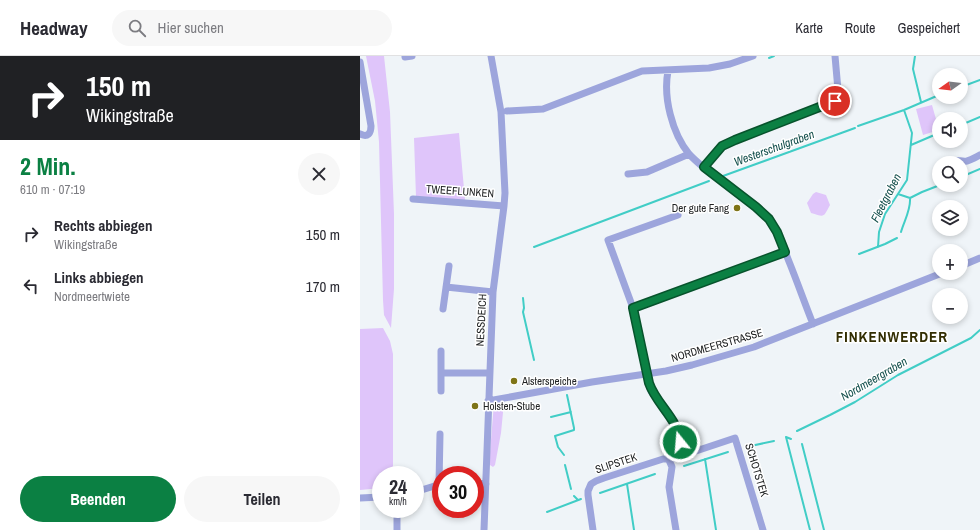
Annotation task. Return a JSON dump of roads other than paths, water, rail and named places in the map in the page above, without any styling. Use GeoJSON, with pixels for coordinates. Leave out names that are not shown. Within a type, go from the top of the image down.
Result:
{"type":"FeatureCollection","features":[{"type":"Feature","properties":{"kind":"street","name":"NESSDEICH"},"geometry":{"type":"LineString","coordinates":[[484,530],[493,292],[504,206],[505,180],[504,112],[491,56]]}},
{"type":"Feature","properties":{"kind":"street"},"geometry":{"type":"LineString","coordinates":[[504,112],[543,109],[633,74],[642,72],[709,68],[730,64],[753,56]]}},
{"type":"Feature","properties":{"kind":"street"},"geometry":{"type":"LineString","coordinates":[[704,167],[722,146],[835,101],[838,97],[838,90],[835,56]]}},
{"type":"Feature","properties":{"kind":"street"},"geometry":{"type":"LineString","coordinates":[[360,62],[372,126],[371,132],[366,135],[360,134]]}},
{"type":"Feature","properties":{"kind":"street"},"geometry":{"type":"LineString","coordinates":[[668,71],[666,93],[668,107],[676,132],[689,154],[769,219],[777,232],[813,324]]}},
{"type":"Feature","properties":{"kind":"street"},"geometry":{"type":"LineString","coordinates":[[360,106],[367,99]]}},
{"type":"Feature","properties":{"kind":"street"},"geometry":{"type":"LineString","coordinates":[[628,174],[647,172],[689,154]]}},
{"type":"Feature","properties":{"kind":"street"},"geometry":{"type":"LineString","coordinates":[[968,161],[980,155]]}},
{"type":"Feature","properties":{"kind":"street","name":"TWEEFLUNKEN"},"geometry":{"type":"LineString","coordinates":[[413,199],[504,206]]}},
{"type":"Feature","properties":{"kind":"street"},"geometry":{"type":"LineString","coordinates":[[678,215],[608,240],[633,308],[651,390],[678,431],[680,442]]}},
{"type":"Feature","properties":{"kind":"street"},"geometry":{"type":"LineString","coordinates":[[633,308],[785,252]]}},
{"type":"Feature","properties":{"kind":"street"},"geometry":{"type":"LineString","coordinates":[[968,263],[980,258]]}},
{"type":"Feature","properties":{"kind":"street"},"geometry":{"type":"LineString","coordinates":[[443,309],[448,266]]}},
{"type":"Feature","properties":{"kind":"street","name":"NORDMEERSTRASSE"},"geometry":{"type":"LineString","coordinates":[[488,401],[692,365],[754,347],[932,277]]}},
{"type":"Feature","properties":{"kind":"street"},"geometry":{"type":"LineString","coordinates":[[446,287],[493,292]]}},
{"type":"Feature","properties":{"kind":"street"},"geometry":{"type":"LineString","coordinates":[[441,352],[441,391]]}},
{"type":"Feature","properties":{"kind":"street"},"geometry":{"type":"LineString","coordinates":[[441,373],[489,372]]}},
{"type":"Feature","properties":{"kind":"street"},"geometry":{"type":"LineString","coordinates":[[440,434],[440,466]]}},
{"type":"Feature","properties":{"kind":"street","name":"SCHOTSTEK"},"geometry":{"type":"LineString","coordinates":[[669,460],[735,438],[764,530]]}},
{"type":"Feature","properties":{"kind":"street","name":"SLIPSTEK"},"geometry":{"type":"LineString","coordinates":[[593,530],[588,495],[590,487],[594,482],[663,459],[669,460]]}},
{"type":"Feature","properties":{"kind":"street"},"geometry":{"type":"LineString","coordinates":[[669,460],[672,467],[669,487],[676,530]]}},
{"type":"Feature","properties":{"kind":"street"},"geometry":{"type":"LineString","coordinates":[[360,498],[372,497]]}},
{"type":"Feature","properties":{"kind":"street"},"geometry":{"type":"LineString","coordinates":[[397,518],[398,530]]}},
{"type":"Feature","properties":{"kind":"waterway"},"geometry":{"type":"LineString","coordinates":[[769,58],[774,56]]}},
{"type":"Feature","properties":{"kind":"waterway"},"geometry":{"type":"LineString","coordinates":[[915,56],[913,69],[921,102]]}},
{"type":"Feature","properties":{"kind":"waterway","name":"Westerschulgraben"},"geometry":{"type":"LineString","coordinates":[[968,84],[980,80]]}},
{"type":"Feature","properties":{"kind":"waterway","name":"Westerschulgraben"},"geometry":{"type":"LineString","coordinates":[[858,126],[904,110],[932,98]]}},
{"type":"Feature","properties":{"kind":"waterway","name":"Fleetgraben"},"geometry":{"type":"LineString","coordinates":[[878,247],[879,232],[885,214],[907,180],[912,133],[904,110]]}},
{"type":"Feature","properties":{"kind":"waterway"},"geometry":{"type":"LineString","coordinates":[[968,122],[980,117]]}},
{"type":"Feature","properties":{"kind":"waterway","name":"Westerschulgraben"},"geometry":{"type":"LineString","coordinates":[[723,176],[855,128]]}},
{"type":"Feature","properties":{"kind":"waterway"},"geometry":{"type":"LineString","coordinates":[[911,145],[932,136]]}},
{"type":"Feature","properties":{"kind":"waterway"},"geometry":{"type":"LineString","coordinates":[[968,174],[980,169]]}},
{"type":"Feature","properties":{"kind":"waterway"},"geometry":{"type":"LineString","coordinates":[[534,247],[709,181]]}},
{"type":"Feature","properties":{"kind":"waterway"},"geometry":{"type":"LineString","coordinates":[[910,198],[932,188]]}},
{"type":"Feature","properties":{"kind":"waterway"},"geometry":{"type":"LineString","coordinates":[[898,194],[910,198],[908,211],[901,232]]}},
{"type":"Feature","properties":{"kind":"waterway","name":"Fleetgraben"},"geometry":{"type":"LineString","coordinates":[[859,254],[897,238]]}},
{"type":"Feature","properties":{"kind":"waterway"},"geometry":{"type":"LineString","coordinates":[[523,298],[523,312],[534,360]]}},
{"type":"Feature","properties":{"kind":"waterway","name":"Nordmeergraben"},"geometry":{"type":"LineString","coordinates":[[797,431],[855,402],[898,375],[971,338],[980,330]]}},
{"type":"Feature","properties":{"kind":"waterway"},"geometry":{"type":"LineString","coordinates":[[564,455],[558,447],[555,436],[574,430],[567,395]]}},
{"type":"Feature","properties":{"kind":"waterway"},"geometry":{"type":"LineString","coordinates":[[551,417],[571,412]]}},
{"type":"Feature","properties":{"kind":"waterway"},"geometry":{"type":"LineString","coordinates":[[786,437],[810,530]]}},
{"type":"Feature","properties":{"kind":"waterway","name":"Nordmeergraben"},"geometry":{"type":"LineString","coordinates":[[786,437],[791,439]]}},
{"type":"Feature","properties":{"kind":"waterway","name":"Nordmeergraben"},"geometry":{"type":"LineString","coordinates":[[746,447],[774,441]]}},
{"type":"Feature","properties":{"kind":"waterway"},"geometry":{"type":"LineString","coordinates":[[802,444],[824,530]]}},
{"type":"Feature","properties":{"kind":"waterway","name":"Nordmeergraben"},"geometry":{"type":"LineString","coordinates":[[684,466],[728,452]]}},
{"type":"Feature","properties":{"kind":"waterway"},"geometry":{"type":"LineString","coordinates":[[705,459],[716,530]]}},
{"type":"Feature","properties":{"kind":"waterway"},"geometry":{"type":"LineString","coordinates":[[565,465],[571,489]]}},
{"type":"Feature","properties":{"kind":"waterway","name":"Nordmeergraben"},"geometry":{"type":"LineString","coordinates":[[600,493],[655,474]]}},
{"type":"Feature","properties":{"kind":"waterway"},"geometry":{"type":"LineString","coordinates":[[627,484],[634,530]]}},
{"type":"Feature","properties":{"kind":"waterway","name":"Nordmeergraben"},"geometry":{"type":"LineString","coordinates":[[574,496],[578,500]]}},
{"type":"Feature","properties":{"kind":"waterway"},"geometry":{"type":"LineString","coordinates":[[547,512],[581,499]]}},
{"type":"Feature","properties":{"kind":"place","name":"Der gute Fang"},"geometry":{"type":"Point","coordinates":[737,208]}},
{"type":"Feature","properties":{"kind":"place","name":"Alsterspeiche"},"geometry":{"type":"Point","coordinates":[514,381]}},
{"type":"Feature","properties":{"kind":"place","name":"Holsten-Stube"},"geometry":{"type":"Point","coordinates":[475,406]}},
{"type":"Feature","properties":{"kind":"district","name":"FINKENWERDER"},"geometry":{"type":"Point","coordinates":[892,337]}}]}
